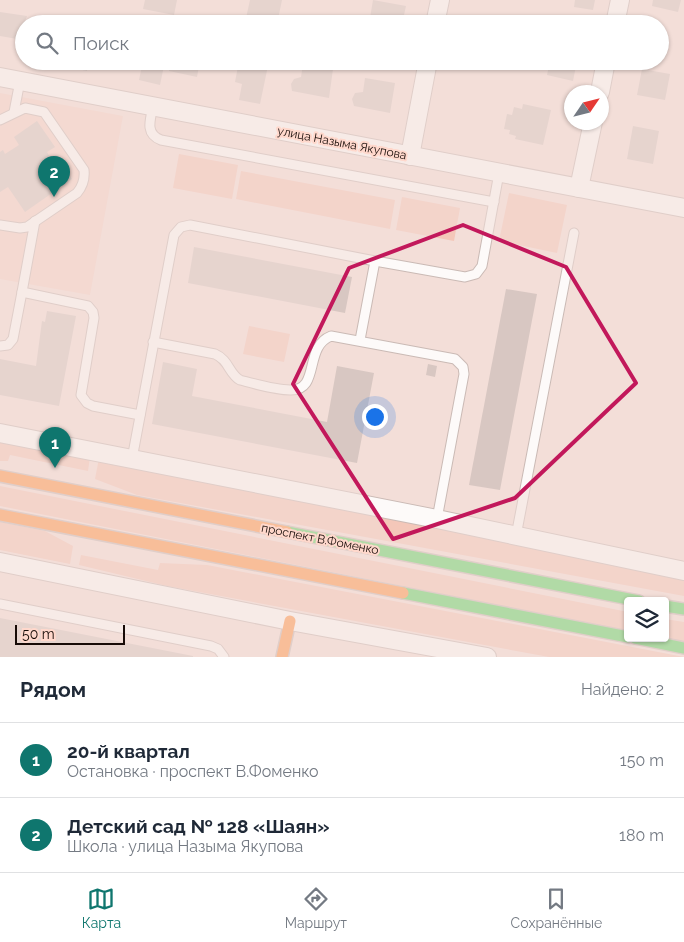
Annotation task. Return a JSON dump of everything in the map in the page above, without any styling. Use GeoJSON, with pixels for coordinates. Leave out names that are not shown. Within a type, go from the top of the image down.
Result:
{"type":"FeatureCollection","features":[{"type":"Feature","properties":{"kind":"main road","name":"проспект В.Фоменко"},"geometry":{"type":"LineString","coordinates":[[0,476],[624,598]]}},
{"type":"Feature","properties":{"kind":"main road"},"geometry":{"type":"LineString","coordinates":[[0,515],[624,636]]}},
{"type":"Feature","properties":{"kind":"main road"},"geometry":{"type":"LineString","coordinates":[[669,607],[684,609]]}},
{"type":"Feature","properties":{"kind":"main road"},"geometry":{"type":"LineString","coordinates":[[282,657],[290,621]]}},
{"type":"Feature","properties":{"kind":"main road"},"geometry":{"type":"LineString","coordinates":[[653,642],[684,648]]}},
{"type":"Feature","properties":{"kind":"street"},"geometry":{"type":"LineString","coordinates":[[438,15],[440,0]]}},
{"type":"Feature","properties":{"kind":"street"},"geometry":{"type":"LineString","coordinates":[[617,15],[620,0]]}},
{"type":"Feature","properties":{"kind":"street"},"geometry":{"type":"LineString","coordinates":[[410,156],[426,70]]}},
{"type":"Feature","properties":{"kind":"street"},"geometry":{"type":"LineString","coordinates":[[601,85],[604,70]]}},
{"type":"Feature","properties":{"kind":"street","name":"улица Назыма Якупова"},"geometry":{"type":"LineString","coordinates":[[0,78],[684,208]]}},
{"type":"Feature","properties":{"kind":"street"},"geometry":{"type":"LineString","coordinates":[[579,188],[591,130]]}},
{"type":"Feature","properties":{"kind":"street"},"geometry":{"type":"LineString","coordinates":[[0,433],[437,519],[684,571]]}},
{"type":"Feature","properties":{"kind":"street"},"geometry":{"type":"LineString","coordinates":[[0,562],[290,621],[487,657]]}},
{"type":"Feature","properties":{"kind":"street"},"geometry":{"type":"LineString","coordinates":[[646,642],[672,657]]}},
{"type":"Feature","properties":{"kind":"lane"},"geometry":{"type":"LineString","coordinates":[[14,112],[20,81]]}},
{"type":"Feature","properties":{"kind":"lane"},"geometry":{"type":"LineString","coordinates":[[153,107],[149,128],[152,135],[161,140],[494,202]]}},
{"type":"Feature","properties":{"kind":"lane"},"geometry":{"type":"LineString","coordinates":[[0,120],[14,112],[31,108],[44,112],[84,170],[84,182],[80,190],[35,221],[20,228],[0,224]]}},
{"type":"Feature","properties":{"kind":"lane"},"geometry":{"type":"LineString","coordinates":[[132,459],[174,235],[185,226],[465,277],[471,276],[482,266],[499,173]]}},
{"type":"Feature","properties":{"kind":"lane"},"geometry":{"type":"LineString","coordinates":[[0,346],[8,345],[13,339],[35,221]]}},
{"type":"Feature","properties":{"kind":"lane"},"geometry":{"type":"LineString","coordinates":[[516,536],[574,233]]}},
{"type":"Feature","properties":{"kind":"lane"},"geometry":{"type":"LineString","coordinates":[[360,340],[375,261]]}},
{"type":"Feature","properties":{"kind":"lane"},"geometry":{"type":"LineString","coordinates":[[22,292],[84,304],[92,308],[94,318],[81,395],[87,403],[93,406],[140,415]]}},
{"type":"Feature","properties":{"kind":"lane"},"geometry":{"type":"LineString","coordinates":[[153,342],[215,354],[224,359],[234,376],[240,380],[291,390],[300,387],[307,381],[316,348],[320,341],[337,335],[451,357],[463,367],[464,374],[437,519]]}},
{"type":"Feature","properties":{"kind":"lane"},"geometry":{"type":"LineString","coordinates":[[0,604],[211,646],[218,649],[224,657]]}},
{"type":"Feature","properties":{"kind":"highlighted area"},"geometry":{"type":"Polygon","coordinates":[[[463,225],[566,267],[636,383],[515,498],[393,539],[293,384],[349,268],[463,225]]]}},
{"type":"Feature","properties":{"kind":"shaded area"},"geometry":{"type":"Polygon","coordinates":[[[0,93],[123,116],[90,295],[0,279],[0,93]]]}},
{"type":"Feature","properties":{"kind":"shaded area"},"geometry":{"type":"Polygon","coordinates":[[[179,154],[238,165],[232,199],[173,188],[179,154]]]}},
{"type":"Feature","properties":{"kind":"shaded area"},"geometry":{"type":"Polygon","coordinates":[[[241,171],[395,200],[390,229],[236,199],[241,171]]]}},
{"type":"Feature","properties":{"kind":"shaded area"},"geometry":{"type":"Polygon","coordinates":[[[509,193],[567,205],[557,253],[499,241],[509,193]]]}},
{"type":"Feature","properties":{"kind":"shaded area"},"geometry":{"type":"Polygon","coordinates":[[[402,197],[460,208],[454,241],[396,230],[402,197]]]}},
{"type":"Feature","properties":{"kind":"shaded area"},"geometry":{"type":"Polygon","coordinates":[[[249,326],[290,334],[284,362],[243,354],[249,326]]]}},
{"type":"Feature","properties":{"kind":"shaded area"},"geometry":{"type":"Polygon","coordinates":[[[0,439],[90,457],[88,471],[10,455],[8,461],[0,461],[0,439]]]}},
{"type":"Feature","properties":{"kind":"shaded area"},"geometry":{"type":"Polygon","coordinates":[[[99,458],[684,574],[684,596],[137,495],[95,479],[99,458]]]}},
{"type":"Feature","properties":{"kind":"shaded area"},"geometry":{"type":"Polygon","coordinates":[[[0,486],[624,611],[624,630],[0,506],[0,486]]]}},
{"type":"Feature","properties":{"kind":"shaded area"},"geometry":{"type":"Polygon","coordinates":[[[0,522],[45,531],[73,546],[70,564],[0,550],[0,522]]]}},
{"type":"Feature","properties":{"kind":"shaded area"},"geometry":{"type":"Polygon","coordinates":[[[81,555],[158,570],[160,563],[207,565],[684,657],[549,657],[167,586],[79,565],[81,555]]]}},
{"type":"Feature","properties":{"kind":"shaded area"},"geometry":{"type":"Polygon","coordinates":[[[669,620],[684,622],[684,643],[669,639],[669,620]]]}},
{"type":"Feature","properties":{"kind":"building"},"geometry":{"type":"Polygon","coordinates":[[[145,0],[177,0],[174,15],[143,9],[145,0]]]}},
{"type":"Feature","properties":{"kind":"building"},"geometry":{"type":"Polygon","coordinates":[[[250,0],[282,0],[279,15],[247,15],[250,0]]]}},
{"type":"Feature","properties":{"kind":"building"},"geometry":{"type":"Polygon","coordinates":[[[373,0],[406,6],[404,15],[370,15],[373,0]]]}},
{"type":"Feature","properties":{"kind":"building"},"geometry":{"type":"Polygon","coordinates":[[[575,0],[595,0],[593,10],[574,7],[575,0]]]}},
{"type":"Feature","properties":{"kind":"building"},"geometry":{"type":"Polygon","coordinates":[[[653,0],[681,0],[678,12],[652,6],[653,0]]]}},
{"type":"Feature","properties":{"kind":"building"},"geometry":{"type":"Polygon","coordinates":[[[0,12],[20,15],[15,15],[15,39],[0,36],[0,12]]]}},
{"type":"Feature","properties":{"kind":"building"},"geometry":{"type":"Polygon","coordinates":[[[141,70],[163,70],[160,85],[139,80],[141,70]]]}},
{"type":"Feature","properties":{"kind":"building"},"geometry":{"type":"Polygon","coordinates":[[[169,70],[198,70],[197,77],[169,70]]]}},
{"type":"Feature","properties":{"kind":"building"},"geometry":{"type":"Polygon","coordinates":[[[237,70],[267,70],[260,104],[239,100],[242,84],[235,82],[237,70]]]}},
{"type":"Feature","properties":{"kind":"building"},"geometry":{"type":"Polygon","coordinates":[[[302,70],[333,70],[329,98],[292,91],[291,84],[294,79],[301,77],[302,70]]]}},
{"type":"Feature","properties":{"kind":"building"},"geometry":{"type":"Polygon","coordinates":[[[548,70],[575,70],[573,81],[547,75],[548,70]]]}},
{"type":"Feature","properties":{"kind":"building"},"geometry":{"type":"Polygon","coordinates":[[[642,70],[670,74],[665,100],[637,95],[642,70]]]}},
{"type":"Feature","properties":{"kind":"building"},"geometry":{"type":"Polygon","coordinates":[[[365,78],[395,83],[390,113],[354,106],[352,99],[355,93],[363,92],[365,78]]]}},
{"type":"Feature","properties":{"kind":"building"},"geometry":{"type":"Polygon","coordinates":[[[523,104],[551,110],[543,145],[515,139],[516,136],[509,134],[510,130],[504,129],[507,114],[512,115],[514,107],[522,109],[523,104]]]}},
{"type":"Feature","properties":{"kind":"building"},"geometry":{"type":"Polygon","coordinates":[[[37,121],[55,147],[47,152],[51,159],[56,155],[72,179],[25,212],[8,187],[0,192],[0,152],[3,150],[5,154],[19,145],[14,137],[37,121]]]}},
{"type":"Feature","properties":{"kind":"building"},"geometry":{"type":"Polygon","coordinates":[[[633,126],[659,131],[653,164],[627,159],[633,126]]]}},
{"type":"Feature","properties":{"kind":"building"},"geometry":{"type":"Polygon","coordinates":[[[194,247],[352,277],[345,313],[188,283],[194,247]]]}},
{"type":"Feature","properties":{"kind":"building"},"geometry":{"type":"Polygon","coordinates":[[[506,289],[537,294],[500,490],[469,485],[506,289]]]}},
{"type":"Feature","properties":{"kind":"building"},"geometry":{"type":"Polygon","coordinates":[[[47,311],[76,316],[59,406],[0,395],[0,359],[36,366],[42,321],[45,322],[47,311]]]}},
{"type":"Feature","properties":{"kind":"building"},"geometry":{"type":"Polygon","coordinates":[[[163,362],[197,369],[192,396],[327,422],[337,366],[374,373],[357,463],[152,424],[163,362]]]}},
{"type":"Feature","properties":{"kind":"building"},"geometry":{"type":"Polygon","coordinates":[[[428,364],[437,366],[435,377],[426,375],[428,364]]]}},
{"type":"Feature","properties":{"kind":"building"},"geometry":{"type":"Polygon","coordinates":[[[0,618],[193,656],[193,657],[0,657],[0,618]]]}},
{"type":"Feature","properties":{"kind":"traffic: fast"},"geometry":{"type":"LineString","coordinates":[[287,532],[624,598]]}},
{"type":"Feature","properties":{"kind":"traffic: fast"},"geometry":{"type":"LineString","coordinates":[[403,593],[624,636]]}},
{"type":"Feature","properties":{"kind":"traffic: fast"},"geometry":{"type":"LineString","coordinates":[[669,607],[684,609]]}},
{"type":"Feature","properties":{"kind":"traffic: fast"},"geometry":{"type":"LineString","coordinates":[[655,642],[684,648]]}},
{"type":"Feature","properties":{"kind":"traffic: slow"},"geometry":{"type":"LineString","coordinates":[[0,476],[287,532]]}},
{"type":"Feature","properties":{"kind":"traffic: slow"},"geometry":{"type":"LineString","coordinates":[[0,515],[403,593]]}},
{"type":"Feature","properties":{"kind":"traffic: slow"},"geometry":{"type":"LineString","coordinates":[[282,657],[290,621]]}},
{"type":"Feature","properties":{"kind":"place","name":"Детский сад № 128 «Шаян»"},"geometry":{"type":"Point","coordinates":[54,197]}},
{"type":"Feature","properties":{"kind":"place","name":"20-й квартал"},"geometry":{"type":"Point","coordinates":[55,468]}}]}
